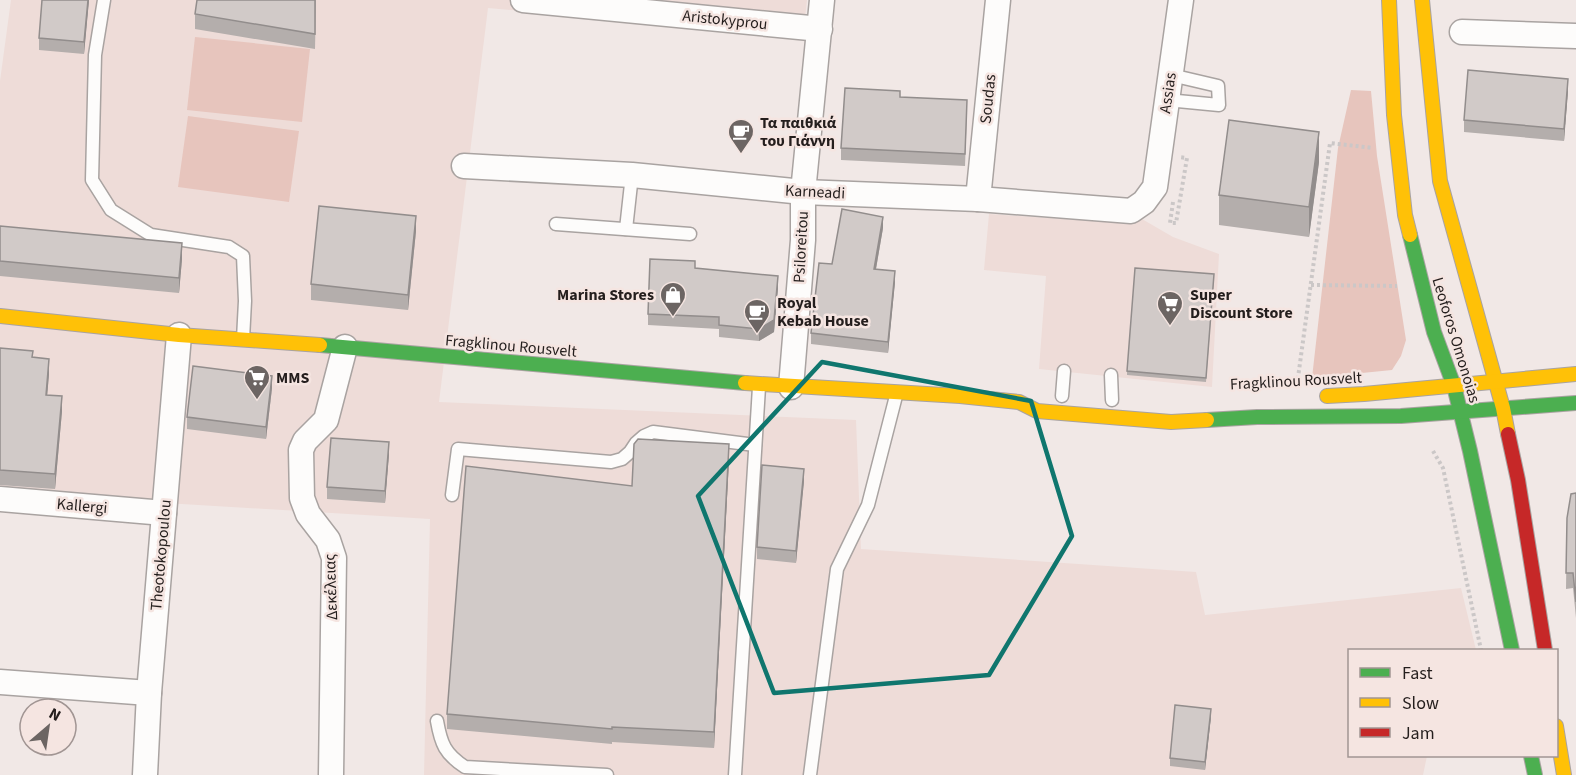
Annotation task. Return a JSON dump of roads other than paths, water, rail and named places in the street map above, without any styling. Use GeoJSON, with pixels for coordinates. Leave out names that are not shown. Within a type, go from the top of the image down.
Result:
{"type":"FeatureCollection","features":[{"type":"Feature","properties":{"kind":"main road","name":"Leoforos Omonoias"},"geometry":{"type":"LineString","coordinates":[[1389,0],[1394,115],[1405,214],[1434,332],[1461,412],[1512,649]]}},
{"type":"Feature","properties":{"kind":"main road","name":"Leoforos Omonoias"},"geometry":{"type":"LineString","coordinates":[[1422,0],[1440,181],[1503,408],[1518,480],[1545,649]]}},
{"type":"Feature","properties":{"kind":"main road","name":"Fragklinou Rousvelt"},"geometry":{"type":"LineString","coordinates":[[0,316],[179,335],[345,347],[681,378],[1019,402],[1037,411],[1171,422],[1257,417],[1401,416],[1576,403]]}},
{"type":"Feature","properties":{"kind":"main road","name":"Fragklinou Rousvelt"},"geometry":{"type":"LineString","coordinates":[[1318,397],[1576,374]]}},
{"type":"Feature","properties":{"kind":"main road"},"geometry":{"type":"LineString","coordinates":[[1019,402],[1034,394]]}},
{"type":"Feature","properties":{"kind":"main road"},"geometry":{"type":"LineString","coordinates":[[1558,733],[1564,775]]}},
{"type":"Feature","properties":{"kind":"main road"},"geometry":{"type":"LineString","coordinates":[[1531,757],[1535,775]]}},
{"type":"Feature","properties":{"kind":"street","name":"Aristokyprou"},"geometry":{"type":"LineString","coordinates":[[523,0],[820,29]]}},
{"type":"Feature","properties":{"kind":"street","name":"Psiloreitou"},"geometry":{"type":"LineString","coordinates":[[790,387],[803,240],[803,192],[822,0]]}},
{"type":"Feature","properties":{"kind":"street","name":"Soudas"},"geometry":{"type":"LineString","coordinates":[[978,199],[998,0]]}},
{"type":"Feature","properties":{"kind":"street","name":"Assias"},"geometry":{"type":"LineString","coordinates":[[1164,194],[1167,100],[1181,0]]}},
{"type":"Feature","properties":{"kind":"street"},"geometry":{"type":"LineString","coordinates":[[1462,32],[1576,36]]}},
{"type":"Feature","properties":{"kind":"street","name":"Karneadi"},"geometry":{"type":"LineString","coordinates":[[464,166],[632,175],[803,192],[978,199],[1080,214],[1131,211],[1144,202],[1164,194]]}},
{"type":"Feature","properties":{"kind":"street","name":"Theotokopoulou"},"geometry":{"type":"LineString","coordinates":[[145,775],[149,693],[179,335]]}},
{"type":"Feature","properties":{"kind":"street","name":"Δεκέλειας"},"geometry":{"type":"LineString","coordinates":[[331,775],[334,558],[328,540],[308,514],[302,498],[301,450],[306,441],[326,420],[345,347]]}},
{"type":"Feature","properties":{"kind":"street","name":"Kallergi"},"geometry":{"type":"LineString","coordinates":[[0,499],[164,513]]}},
{"type":"Feature","properties":{"kind":"street"},"geometry":{"type":"LineString","coordinates":[[0,682],[149,693]]}},
{"type":"Feature","properties":{"kind":"lane"},"geometry":{"type":"LineString","coordinates":[[104,0],[95,55],[92,180],[111,210],[151,235],[229,247],[243,256],[245,301],[243,340]]}},
{"type":"Feature","properties":{"kind":"lane"},"geometry":{"type":"LineString","coordinates":[[1167,100],[1219,105],[1218,86],[1171,75]]}},
{"type":"Feature","properties":{"kind":"lane"},"geometry":{"type":"LineString","coordinates":[[626,229],[632,175]]}},
{"type":"Feature","properties":{"kind":"lane"},"geometry":{"type":"LineString","coordinates":[[556,224],[690,234]]}},
{"type":"Feature","properties":{"kind":"lane"},"geometry":{"type":"LineString","coordinates":[[1062,396],[1064,371]]}},
{"type":"Feature","properties":{"kind":"lane"},"geometry":{"type":"LineString","coordinates":[[1111,375],[1112,400]]}},
{"type":"Feature","properties":{"kind":"lane"},"geometry":{"type":"LineString","coordinates":[[735,775],[759,384]]}},
{"type":"Feature","properties":{"kind":"lane"},"geometry":{"type":"LineString","coordinates":[[810,775],[837,569],[868,505],[897,392]]}},
{"type":"Feature","properties":{"kind":"lane"},"geometry":{"type":"LineString","coordinates":[[452,495],[458,449],[611,462],[622,459],[644,436],[653,432],[755,445]]}},
{"type":"Feature","properties":{"kind":"lane"},"geometry":{"type":"LineString","coordinates":[[437,721],[440,740],[446,752],[465,767],[607,775]]}},
{"type":"Feature","properties":{"kind":"place","name":"Τα παιθκιά του Γιάννη"},"geometry":{"type":"Point","coordinates":[741,155]}},
{"type":"Feature","properties":{"kind":"place","name":"Marina Stores"},"geometry":{"type":"Point","coordinates":[673,318]}},
{"type":"Feature","properties":{"kind":"place","name":"Super Discount Store"},"geometry":{"type":"Point","coordinates":[1170,327]}},
{"type":"Feature","properties":{"kind":"place","name":"Royal Kebab House"},"geometry":{"type":"Point","coordinates":[757,335]}},
{"type":"Feature","properties":{"kind":"place","name":"MMS"},"geometry":{"type":"Point","coordinates":[257,401]}}]}
